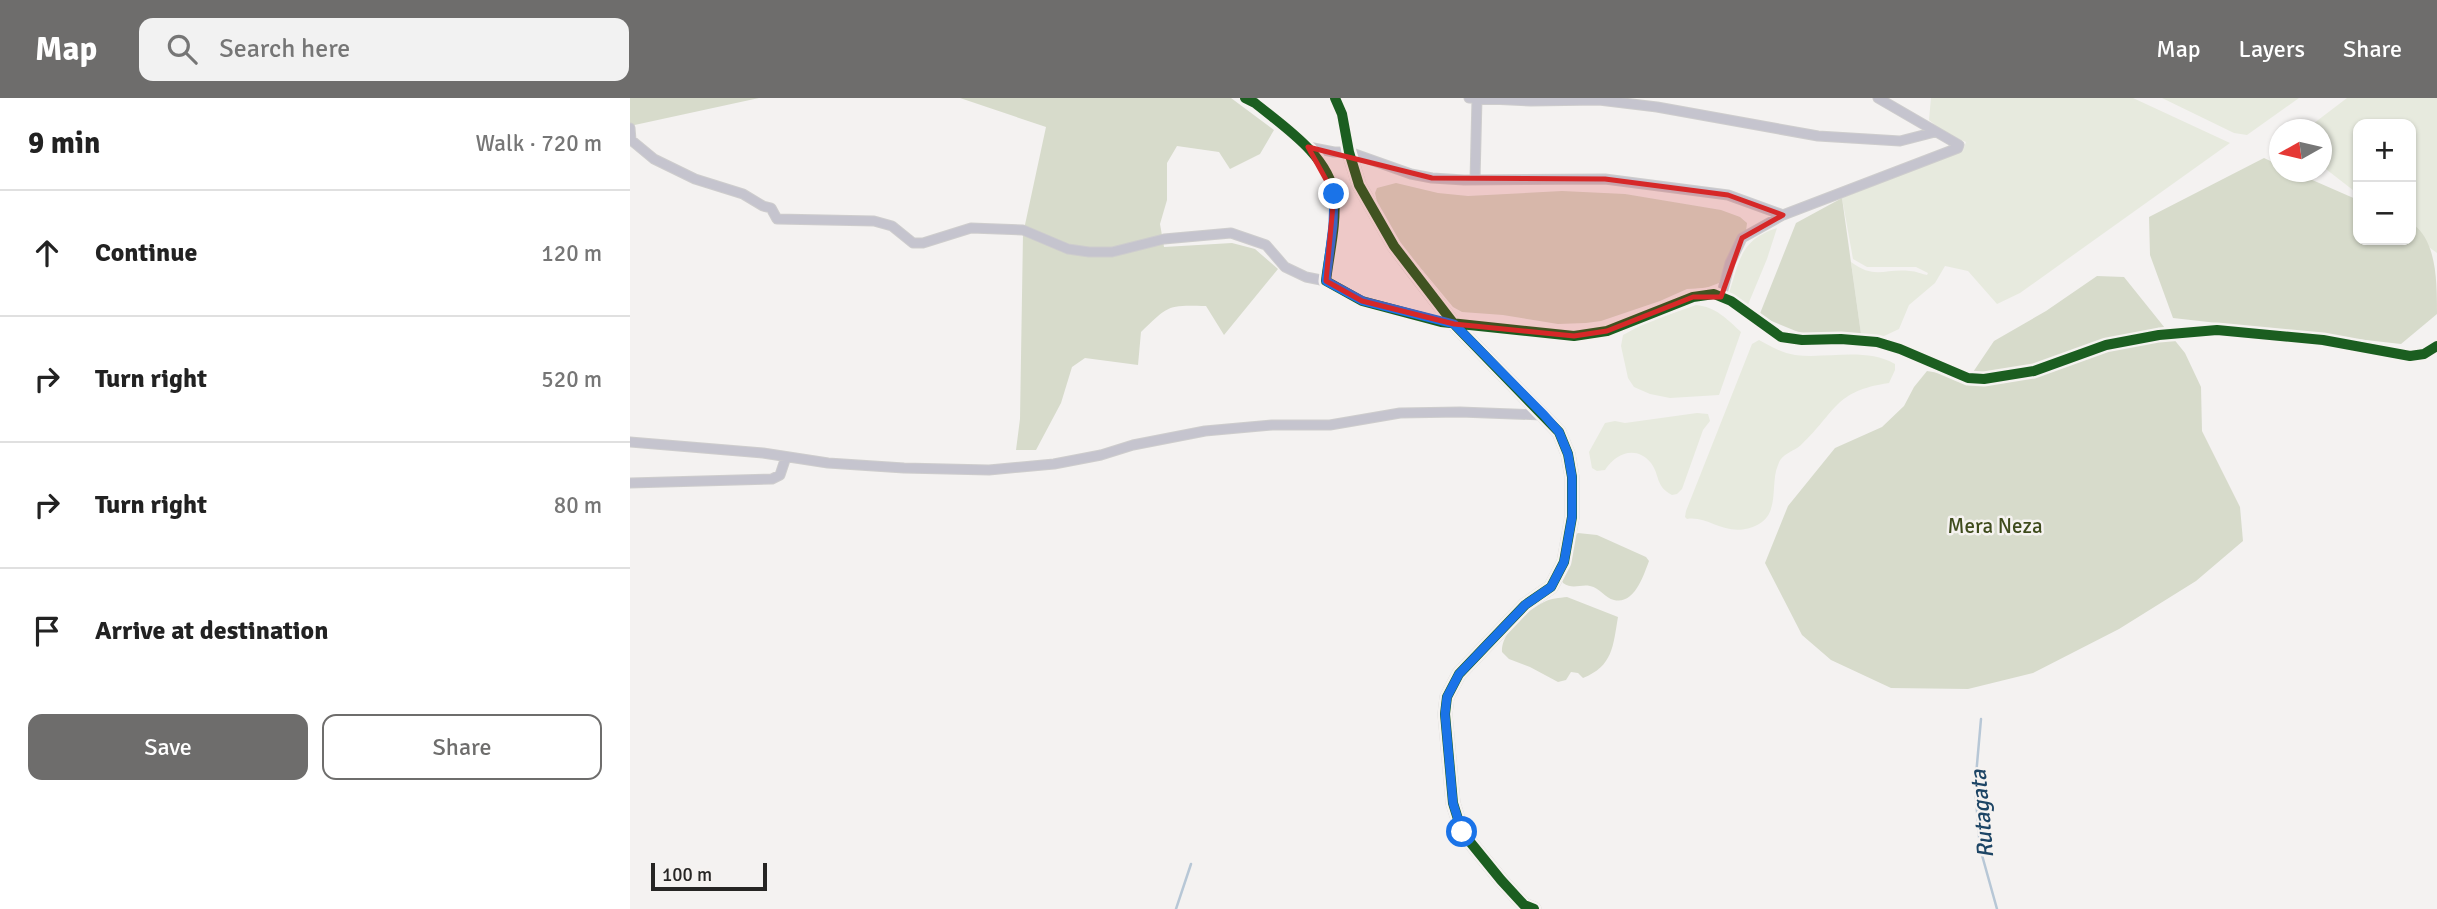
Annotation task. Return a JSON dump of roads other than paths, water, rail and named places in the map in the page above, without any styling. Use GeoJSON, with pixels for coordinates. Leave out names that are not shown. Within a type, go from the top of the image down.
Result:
{"type":"FeatureCollection","features":[{"type":"Feature","properties":{"kind":"street"},"geometry":{"type":"LineString","coordinates":[[1245,98],[1255,103],[1308,148],[1324,172],[1334,194],[1326,281]]}},
{"type":"Feature","properties":{"kind":"street"},"geometry":{"type":"LineString","coordinates":[[1335,98],[1342,114],[1359,185],[1394,246],[1454,324],[1559,432],[1568,454],[1572,477],[1572,517],[1564,562],[1551,587],[1525,605],[1459,674],[1447,697],[1445,714],[1453,803],[1462,832],[1524,905],[1534,909]]}},
{"type":"Feature","properties":{"kind":"street"},"geometry":{"type":"LineString","coordinates":[[1469,98],[1599,100],[1657,107],[1818,136],[1900,141],[1935,132]]}},
{"type":"Feature","properties":{"kind":"street"},"geometry":{"type":"LineString","coordinates":[[1475,180],[1477,98]]}},
{"type":"Feature","properties":{"kind":"street"},"geometry":{"type":"LineString","coordinates":[[1721,297],[1730,263],[1742,238],[1783,215],[1958,148],[1959,145],[1919,120],[1878,98]]}},
{"type":"Feature","properties":{"kind":"street"},"geometry":{"type":"LineString","coordinates":[[630,128],[631,140],[654,159],[710,185],[743,194],[771,208],[777,219],[874,221],[892,226],[913,243],[923,243],[971,228],[1023,230],[1068,249],[1089,252],[1112,252],[1164,239],[1231,233],[1266,246],[1285,267],[1307,277],[1326,281],[1363,301],[1454,324],[1574,336],[1606,331],[1693,297],[1714,294],[1731,301],[1781,337],[1877,342],[1968,378],[1984,380],[2034,371],[2106,345],[2217,330],[2323,340],[2410,356],[2424,354],[2437,346]]}},
{"type":"Feature","properties":{"kind":"street"},"geometry":{"type":"LineString","coordinates":[[1308,148],[1349,152],[1411,174],[1432,178],[1605,179],[1728,195],[1783,215]]}},
{"type":"Feature","properties":{"kind":"street"},"geometry":{"type":"LineString","coordinates":[[630,442],[736,451],[828,463],[989,470],[1054,464],[1101,455],[1133,445],[1272,425],[1330,425],[1400,413],[1544,415]]}},
{"type":"Feature","properties":{"kind":"street"},"geometry":{"type":"LineString","coordinates":[[630,483],[772,479],[780,475],[786,457]]}},
{"type":"Feature","properties":{"kind":"waterway","name":"Rutagata"},"geometry":{"type":"LineString","coordinates":[[1981,719],[1975,787],[1980,848],[1997,909]]}},
{"type":"Feature","properties":{"kind":"waterway"},"geometry":{"type":"LineString","coordinates":[[1176,909],[1191,864]]}},
{"type":"Feature","properties":{"kind":"park label","name":"Mera Neza"},"geometry":{"type":"Point","coordinates":[1995,526]}}]}
